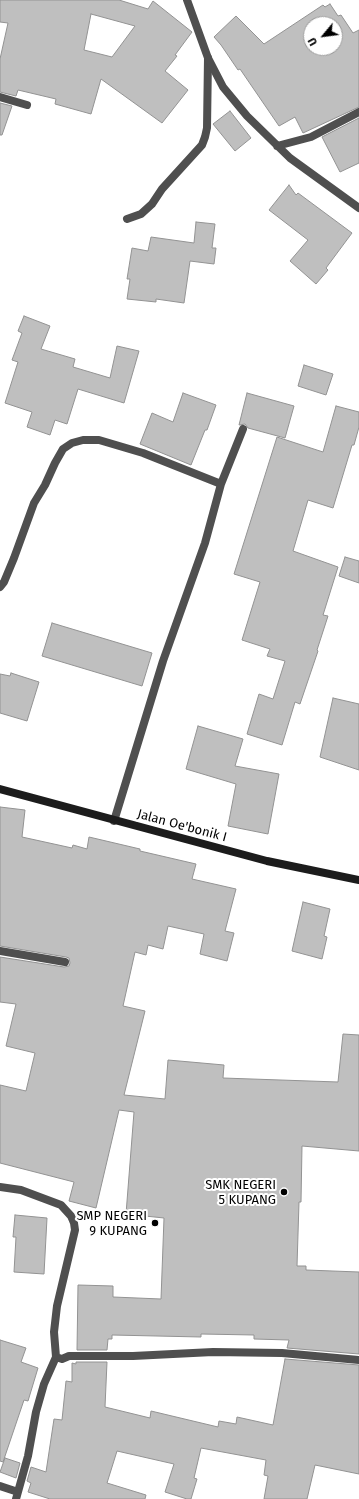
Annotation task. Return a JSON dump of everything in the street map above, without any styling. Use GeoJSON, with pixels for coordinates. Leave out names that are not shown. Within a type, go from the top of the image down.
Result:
{"type":"FeatureCollection","features":[{"type":"Feature","properties":{"kind":"street"},"geometry":{"type":"LineString","coordinates":[[186,0],[208,58],[223,87],[247,116],[290,158],[359,208]]}},
{"type":"Feature","properties":{"kind":"street"},"geometry":{"type":"LineString","coordinates":[[127,219],[141,214],[152,204],[162,189],[202,145],[206,137],[207,128],[208,58]]}},
{"type":"Feature","properties":{"kind":"street"},"geometry":{"type":"LineString","coordinates":[[0,97],[27,105]]}},
{"type":"Feature","properties":{"kind":"street"},"geometry":{"type":"LineString","coordinates":[[277,146],[311,137],[359,112]]}},
{"type":"Feature","properties":{"kind":"street"},"geometry":{"type":"LineString","coordinates":[[114,821],[157,680],[205,543],[221,484],[243,429]]}},
{"type":"Feature","properties":{"kind":"street"},"geometry":{"type":"LineString","coordinates":[[0,587],[4,582],[14,558],[34,503],[63,449],[72,443],[82,440],[99,440],[143,453],[221,484]]}},
{"type":"Feature","properties":{"kind":"street","name":"Jalan Oe'bonik I"},"geometry":{"type":"LineString","coordinates":[[0,789],[114,821],[267,861],[359,880]]}},
{"type":"Feature","properties":{"kind":"street"},"geometry":{"type":"LineString","coordinates":[[0,951],[65,962]]}},
{"type":"Feature","properties":{"kind":"street"},"geometry":{"type":"LineString","coordinates":[[0,1187],[21,1190],[61,1205],[71,1216],[76,1230],[57,1306],[54,1332],[56,1357],[44,1384],[36,1412],[28,1456],[17,1495],[0,1486]]}},
{"type":"Feature","properties":{"kind":"street"},"geometry":{"type":"LineString","coordinates":[[56,1357],[62,1359],[69,1356],[133,1356],[213,1352],[282,1353],[359,1360]]}},
{"type":"Feature","properties":{"kind":"building"},"geometry":{"type":"Polygon","coordinates":[[[0,0],[119,0],[148,9],[153,1],[192,32],[175,55],[177,56],[165,71],[188,90],[162,123],[101,79],[91,114],[55,104],[56,99],[18,90],[16,96],[0,92],[0,59],[8,23],[0,22],[0,0]],[[91,14],[84,50],[112,57],[135,26],[91,14]]]}},
{"type":"Feature","properties":{"kind":"building"},"geometry":{"type":"Polygon","coordinates":[[[330,4],[338,16],[306,16],[323,5],[325,7],[330,4]]]}},
{"type":"Feature","properties":{"kind":"building"},"geometry":{"type":"Polygon","coordinates":[[[236,16],[264,44],[303,18],[303,56],[343,56],[343,18],[353,33],[359,30],[359,107],[303,133],[295,117],[279,126],[240,69],[238,70],[214,37],[236,16]]]}},
{"type":"Feature","properties":{"kind":"building"},"geometry":{"type":"Polygon","coordinates":[[[0,103],[12,106],[2,135],[0,135],[0,103]]]}},
{"type":"Feature","properties":{"kind":"building"},"geometry":{"type":"Polygon","coordinates":[[[230,111],[251,138],[235,151],[213,124],[230,111]]]}},
{"type":"Feature","properties":{"kind":"building"},"geometry":{"type":"Polygon","coordinates":[[[359,118],[359,163],[340,172],[322,137],[359,118]]]}},
{"type":"Feature","properties":{"kind":"building"},"geometry":{"type":"Polygon","coordinates":[[[289,185],[296,195],[298,193],[352,233],[326,268],[328,270],[316,284],[290,261],[308,240],[269,210],[289,185]]]}},
{"type":"Feature","properties":{"kind":"building"},"geometry":{"type":"Polygon","coordinates":[[[196,222],[215,224],[212,248],[216,248],[214,264],[190,261],[184,303],[156,299],[156,302],[127,299],[130,279],[127,279],[132,248],[148,251],[151,237],[194,243],[196,222]]]}},
{"type":"Feature","properties":{"kind":"building"},"geometry":{"type":"Polygon","coordinates":[[[24,316],[50,326],[41,349],[75,359],[73,367],[110,378],[117,346],[139,351],[124,403],[78,389],[67,424],[55,420],[50,435],[27,427],[32,412],[5,403],[18,362],[12,360],[22,333],[18,331],[24,316]]]}},
{"type":"Feature","properties":{"kind":"building"},"geometry":{"type":"Polygon","coordinates":[[[304,365],[333,374],[326,395],[298,386],[304,365]]]}},
{"type":"Feature","properties":{"kind":"building"},"geometry":{"type":"Polygon","coordinates":[[[183,393],[216,405],[207,430],[205,430],[191,465],[140,444],[152,413],[173,422],[183,393]]]}},
{"type":"Feature","properties":{"kind":"building"},"geometry":{"type":"Polygon","coordinates":[[[247,393],[294,406],[285,438],[248,428],[245,424],[239,425],[247,393]]]}},
{"type":"Feature","properties":{"kind":"building"},"geometry":{"type":"Polygon","coordinates":[[[336,406],[359,412],[359,427],[354,445],[352,445],[333,508],[308,500],[293,551],[338,567],[323,615],[328,616],[317,650],[318,651],[300,704],[295,702],[282,745],[247,734],[259,694],[273,699],[285,661],[267,656],[270,649],[242,640],[260,582],[234,574],[277,437],[323,452],[336,406]]]}},
{"type":"Feature","properties":{"kind":"building"},"geometry":{"type":"Polygon","coordinates":[[[345,557],[359,561],[359,583],[339,576],[345,557]]]}},
{"type":"Feature","properties":{"kind":"building"},"geometry":{"type":"Polygon","coordinates":[[[52,623],[152,653],[142,686],[42,656],[52,623]]]}},
{"type":"Feature","properties":{"kind":"building"},"geometry":{"type":"Polygon","coordinates":[[[11,673],[39,682],[27,721],[0,713],[0,674],[10,676],[11,673]]]}},
{"type":"Feature","properties":{"kind":"building"},"geometry":{"type":"Polygon","coordinates":[[[333,698],[359,704],[359,770],[320,757],[333,698]]]}},
{"type":"Feature","properties":{"kind":"building"},"geometry":{"type":"Polygon","coordinates":[[[198,726],[243,739],[235,766],[279,774],[268,834],[228,826],[236,784],[186,769],[198,726]]]}},
{"type":"Feature","properties":{"kind":"building"},"geometry":{"type":"Polygon","coordinates":[[[0,807],[25,810],[22,837],[72,848],[73,845],[87,849],[89,837],[140,849],[140,851],[196,864],[192,879],[236,889],[225,931],[234,933],[227,961],[200,954],[204,934],[168,926],[163,949],[148,945],[146,955],[135,952],[123,1006],[145,1011],[124,1095],[165,1099],[168,1060],[224,1065],[223,1078],[338,1082],[343,1034],[359,1035],[359,1151],[302,1146],[301,1202],[299,1202],[297,1266],[306,1266],[306,1270],[359,1272],[359,1354],[287,1348],[289,1340],[254,1339],[254,1335],[201,1334],[201,1337],[112,1335],[112,1339],[108,1339],[107,1350],[77,1350],[78,1285],[113,1286],[113,1297],[161,1299],[164,1218],[126,1214],[134,1112],[119,1110],[96,1208],[69,1201],[74,1182],[0,1163],[0,1085],[26,1091],[35,1053],[6,1046],[16,1004],[0,1002],[0,957],[64,967],[69,966],[70,963],[69,958],[66,957],[0,946],[0,807]]]}},
{"type":"Feature","properties":{"kind":"building"},"geometry":{"type":"Polygon","coordinates":[[[303,902],[330,909],[324,936],[327,937],[322,959],[292,951],[303,902]]]}},
{"type":"Feature","properties":{"kind":"building"},"geometry":{"type":"Polygon","coordinates":[[[15,1215],[47,1218],[44,1274],[14,1272],[16,1237],[13,1237],[15,1215]]]}},
{"type":"Feature","properties":{"kind":"building"},"geometry":{"type":"Polygon","coordinates":[[[0,1340],[26,1348],[21,1362],[38,1368],[28,1401],[24,1400],[3,1462],[0,1461],[0,1340]]]}},
{"type":"Feature","properties":{"kind":"building"},"geometry":{"type":"Polygon","coordinates":[[[285,1359],[359,1365],[359,1474],[315,1465],[307,1499],[264,1499],[268,1476],[264,1475],[266,1460],[201,1448],[194,1478],[197,1479],[191,1499],[187,1499],[165,1492],[174,1464],[117,1451],[107,1483],[146,1495],[145,1499],[50,1499],[28,1492],[31,1483],[27,1481],[31,1467],[46,1472],[54,1419],[62,1420],[66,1381],[72,1382],[72,1363],[107,1362],[105,1407],[150,1418],[151,1411],[218,1427],[219,1421],[236,1424],[237,1417],[273,1425],[285,1359]]]}},
{"type":"Feature","properties":{"kind":"building"},"geometry":{"type":"Polygon","coordinates":[[[5,1458],[20,1463],[16,1478],[0,1472],[5,1458]]]}},
{"type":"Feature","properties":{"kind":"place","name":"SMK NEGERI 5 KUPANG"},"geometry":{"type":"Point","coordinates":[284,1192]}},
{"type":"Feature","properties":{"kind":"place","name":"SMP NEGERI 9 KUPANG"},"geometry":{"type":"Point","coordinates":[155,1223]}}]}
